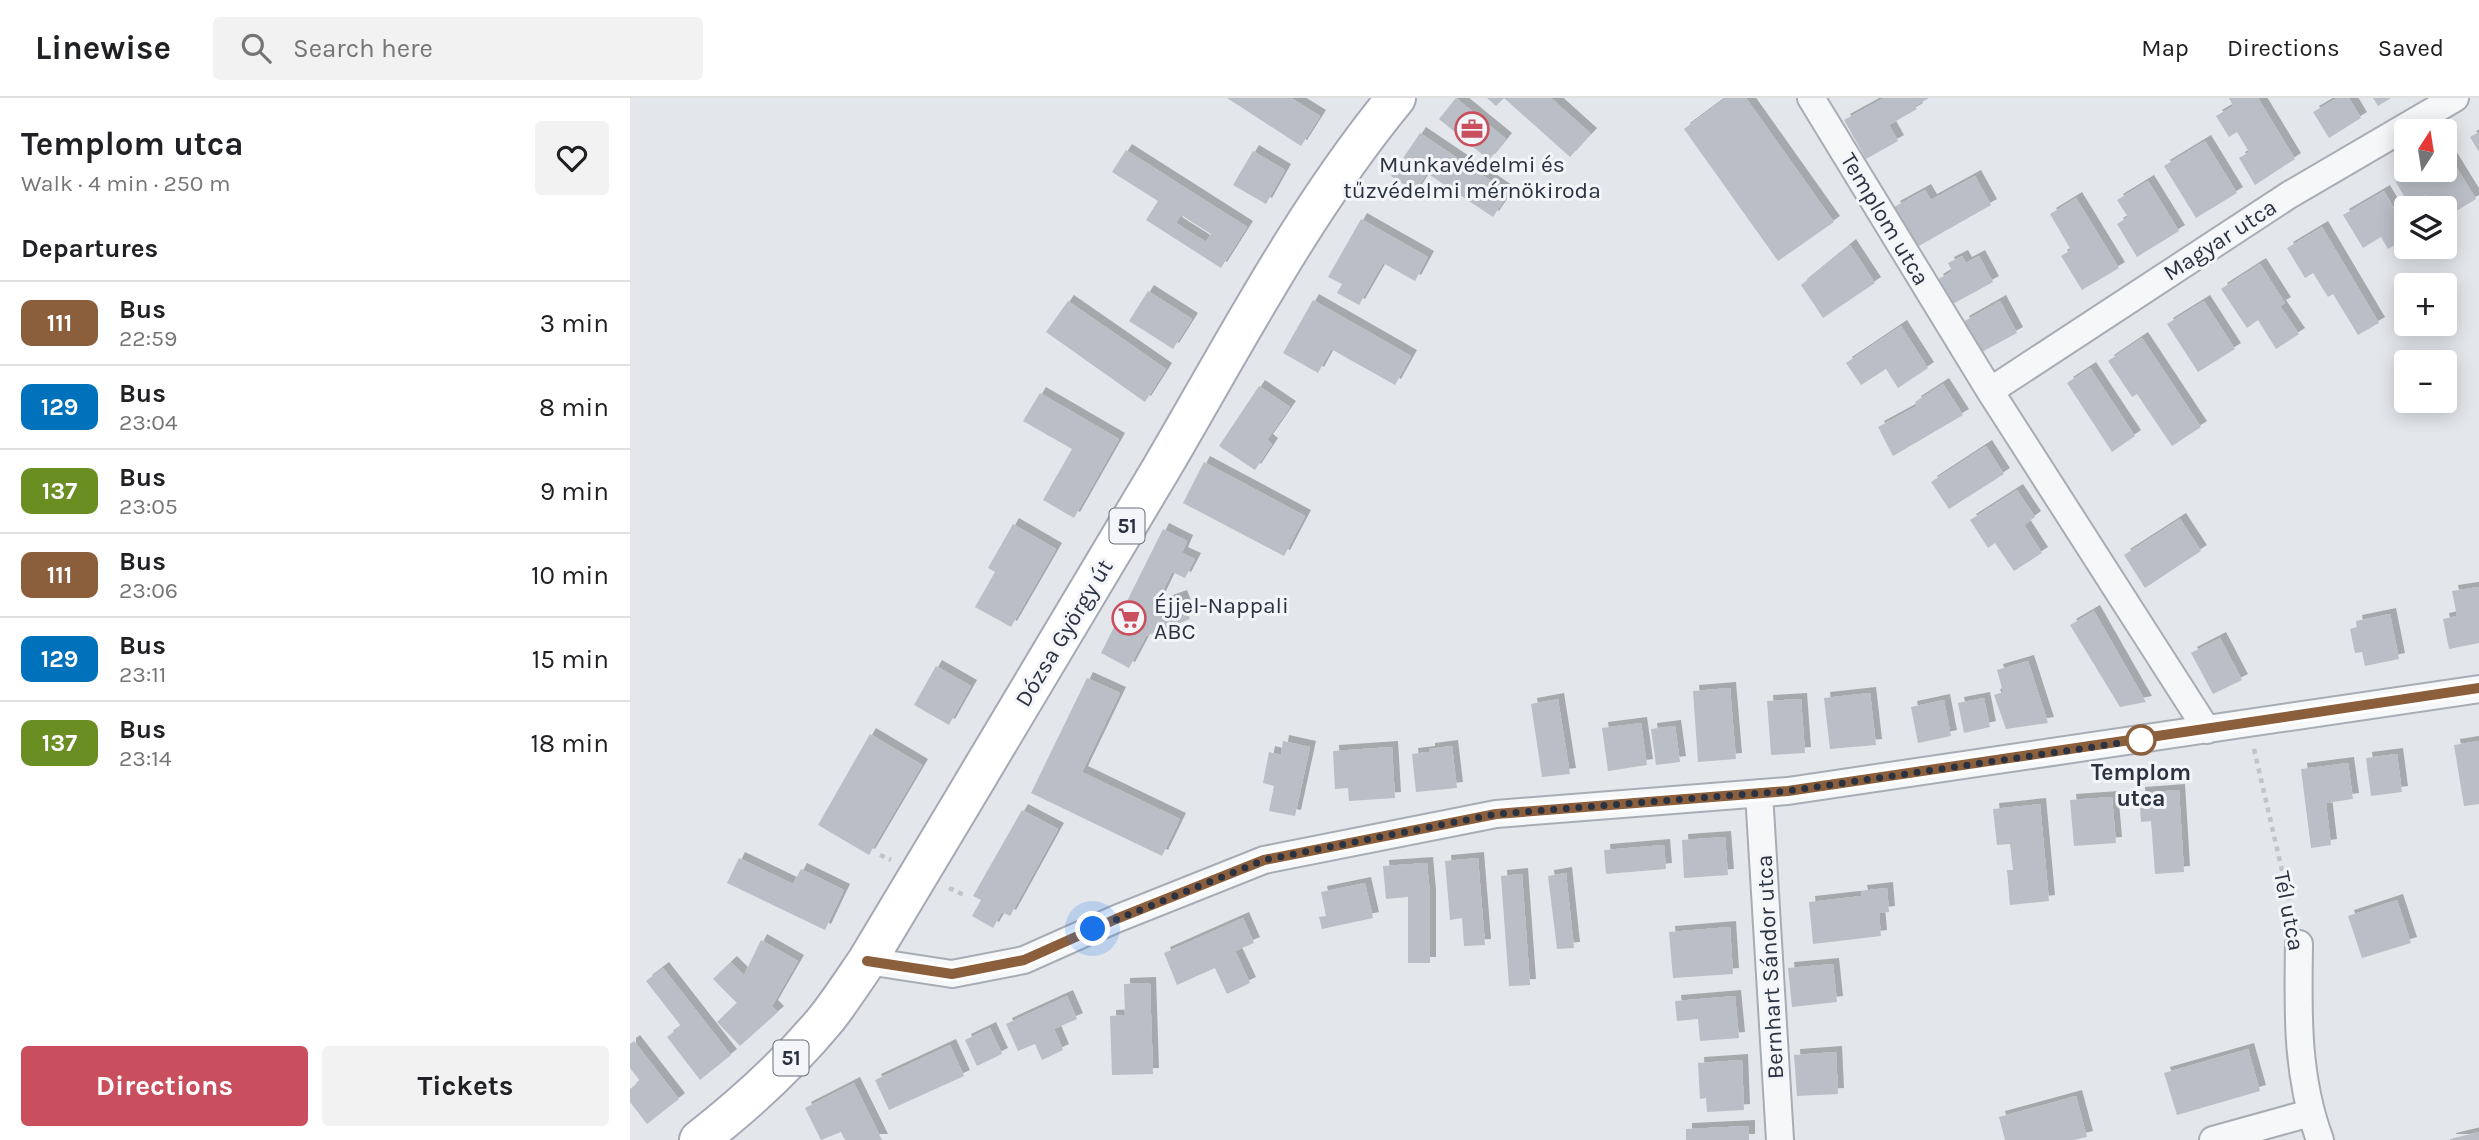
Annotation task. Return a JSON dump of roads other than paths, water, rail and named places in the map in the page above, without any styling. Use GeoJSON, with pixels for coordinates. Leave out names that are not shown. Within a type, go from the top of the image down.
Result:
{"type":"FeatureCollection","features":[{"type":"Feature","properties":{"kind":"main road","name":"Dózsa György út"},"geometry":{"type":"LineString","coordinates":[[699,1140],[724,1121],[806,1042],[829,1016],[867,961],[1094,583],[1280,265],[1336,177],[1396,98]]}},
{"type":"Feature","properties":{"kind":"street","name":"Magyar utca"},"geometry":{"type":"LineString","coordinates":[[1990,391],[2289,195],[2455,98]]}},
{"type":"Feature","properties":{"kind":"street","name":"Templom utca"},"geometry":{"type":"LineString","coordinates":[[1816,106],[1990,391],[2207,730]]}},
{"type":"Feature","properties":{"kind":"street"},"geometry":{"type":"LineString","coordinates":[[867,961],[952,974],[1024,960],[1116,919],[1264,860],[1496,814],[1759,793],[2207,730],[2479,688]]}},
{"type":"Feature","properties":{"kind":"street","name":"Bernhart Sándor utca"},"geometry":{"type":"LineString","coordinates":[[1759,793],[1780,1140]]}},
{"type":"Feature","properties":{"kind":"street","name":"Tél utca"},"geometry":{"type":"LineString","coordinates":[[2299,944],[2297,1035],[2310,1113],[2320,1140]]}},
{"type":"Feature","properties":{"kind":"street"},"geometry":{"type":"LineString","coordinates":[[2213,1140],[2310,1113]]}},
{"type":"Feature","properties":{"kind":"place","name":"Munkavédelmi és tűzvédelmi mérnökiroda"},"geometry":{"type":"Point","coordinates":[1472,129]}},
{"type":"Feature","properties":{"kind":"place","name":"Éjjel-Nappali ABC"},"geometry":{"type":"Point","coordinates":[1129,618]}},
{"type":"Feature","properties":{"kind":"place","name":"Templom utca"},"geometry":{"type":"Point","coordinates":[2141,740]}}]}
